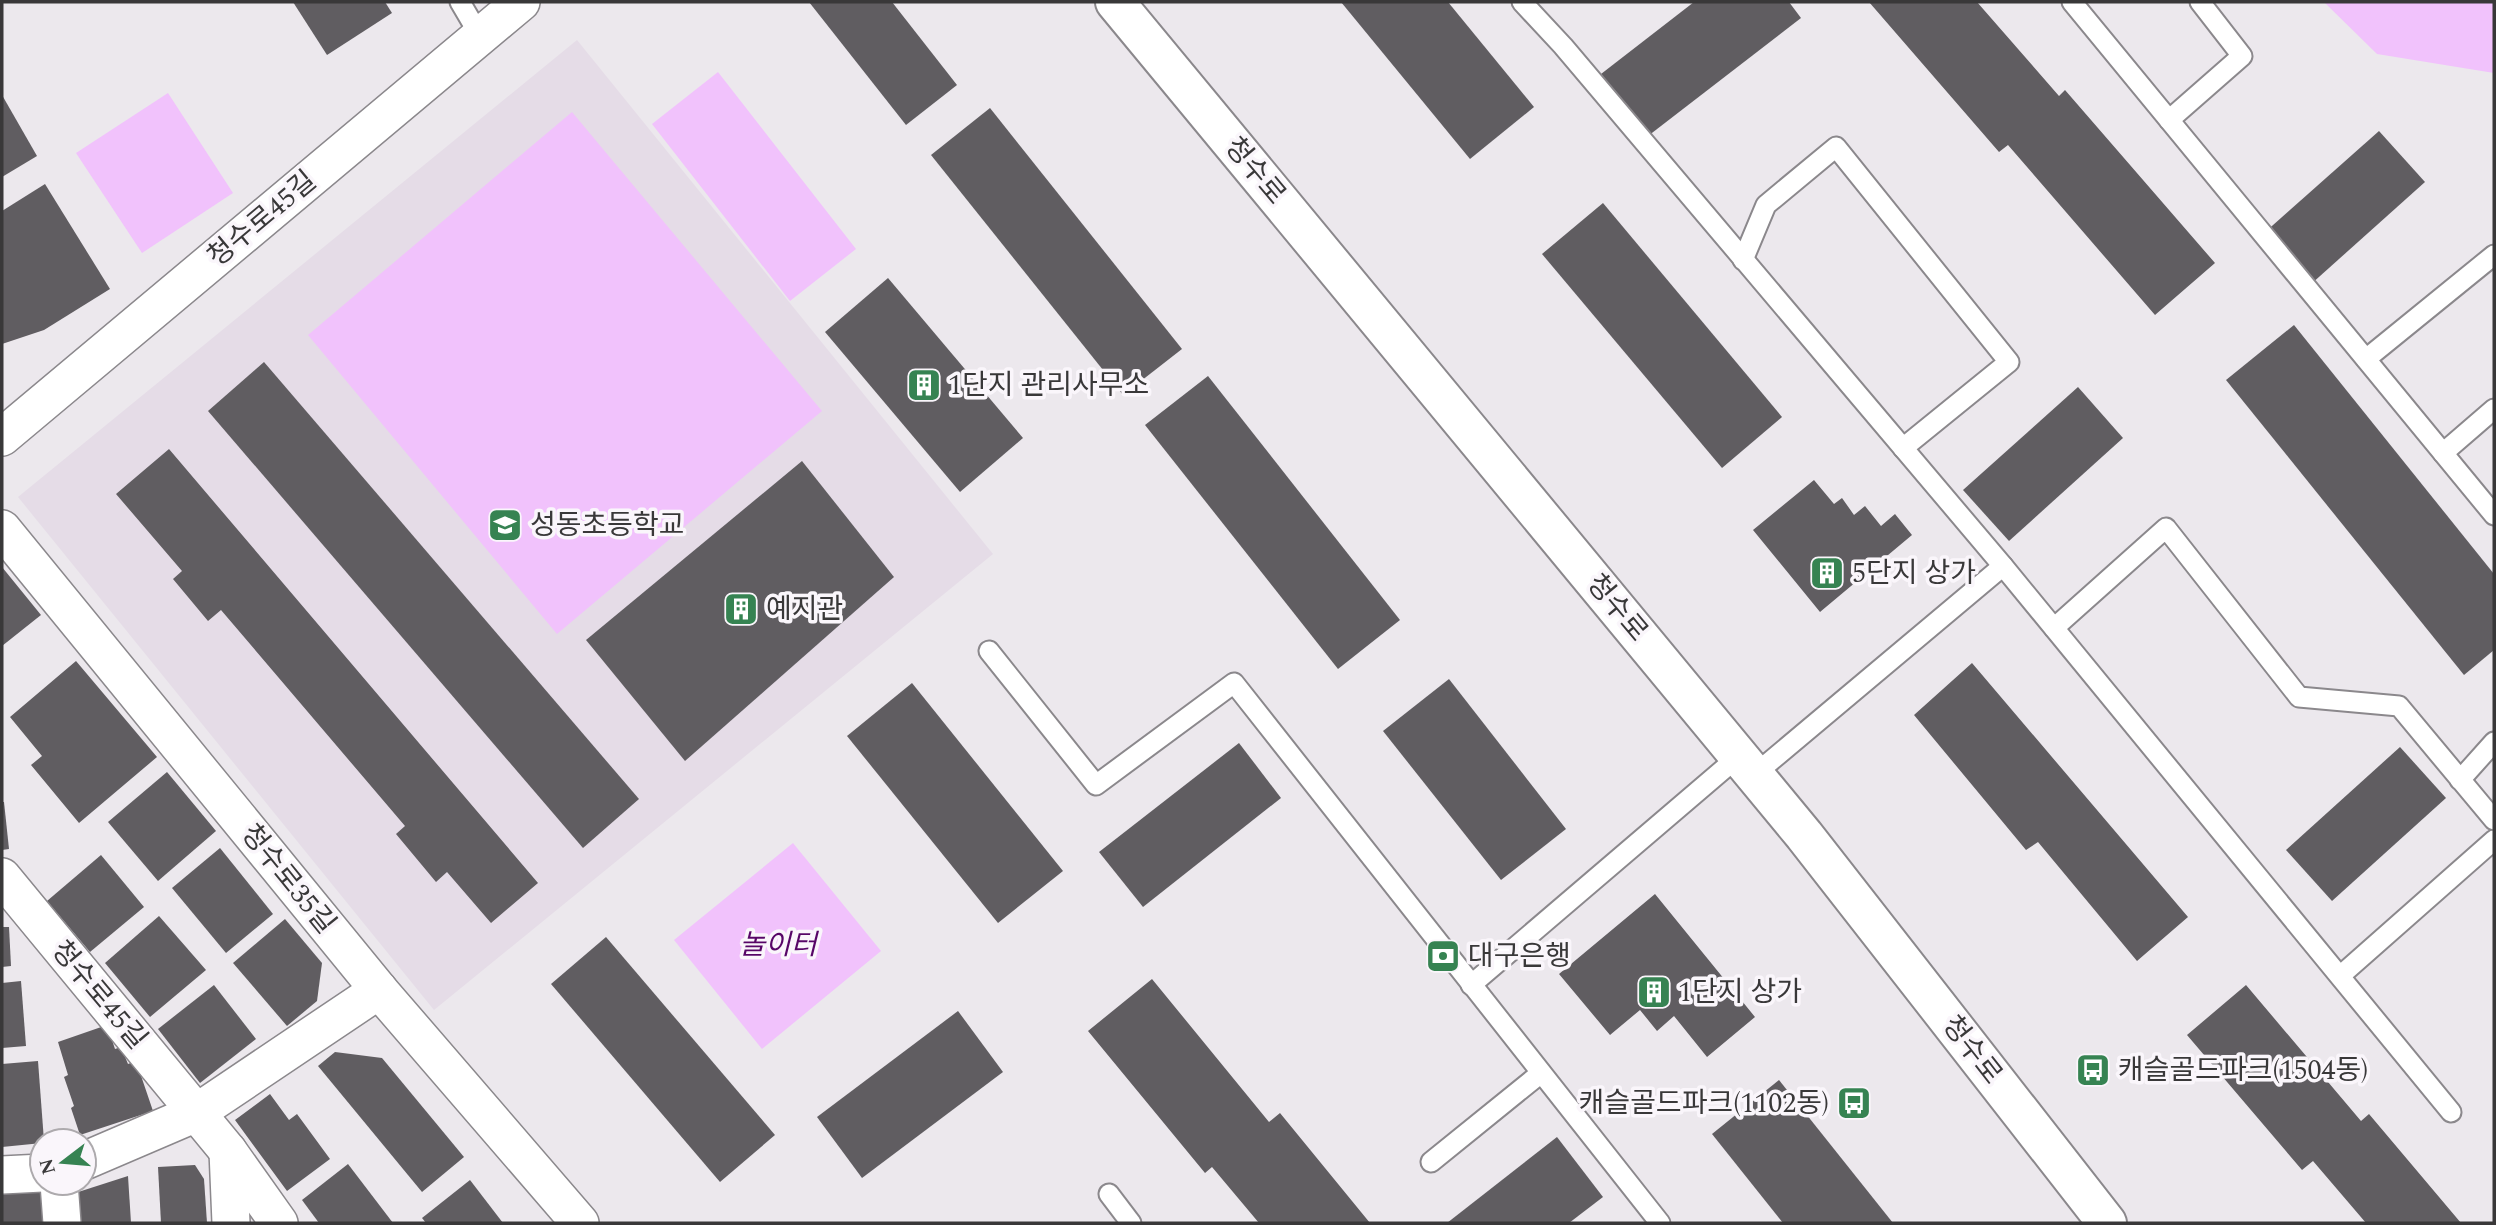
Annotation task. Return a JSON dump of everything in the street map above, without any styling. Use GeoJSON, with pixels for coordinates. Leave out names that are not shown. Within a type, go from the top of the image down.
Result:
{"type":"FeatureCollection","features":[{"type":"Feature","properties":{"kind":"main road","name":"청수로"},"geometry":{"type":"LineString","coordinates":[[1115,2],[1821,856],[2108,1223]]}},
{"type":"Feature","properties":{"kind":"street","name":"청수로45길"},"geometry":{"type":"LineString","coordinates":[[2,437],[521,2]]}},
{"type":"Feature","properties":{"kind":"street","name":"청수로35길"},"geometry":{"type":"LineString","coordinates":[[2,529],[379,990],[580,1223]]}},
{"type":"Feature","properties":{"kind":"street","name":"청수로45길"},"geometry":{"type":"LineString","coordinates":[[2,877],[228,1151],[279,1223]]}},
{"type":"Feature","properties":{"kind":"street"},"geometry":{"type":"LineString","coordinates":[[98,1155],[196,1113],[379,990]]}},
{"type":"Feature","properties":{"kind":"street"},"geometry":{"type":"LineString","coordinates":[[228,1151],[232,1223]]}},
{"type":"Feature","properties":{"kind":"street"},"geometry":{"type":"LineString","coordinates":[[2,1175],[28,1174]]}},
{"type":"Feature","properties":{"kind":"street"},"geometry":{"type":"LineString","coordinates":[[60,1197],[62,1223]]}},
{"type":"Feature","properties":{"kind":"lane"},"geometry":{"type":"LineString","coordinates":[[460,2],[480,36]]}},
{"type":"Feature","properties":{"kind":"lane"},"geometry":{"type":"LineString","coordinates":[[1524,2],[2003,566],[2451,1112]]}},
{"type":"Feature","properties":{"kind":"lane"},"geometry":{"type":"LineString","coordinates":[[2071,2],[2494,515]]}},
{"type":"Feature","properties":{"kind":"lane"},"geometry":{"type":"LineString","coordinates":[[2169,120],[2242,56],[2200,2]]}},
{"type":"Feature","properties":{"kind":"lane"},"geometry":{"type":"LineString","coordinates":[[1743,260],[1766,205],[1836,147],[2009,362],[1903,448]]}},
{"type":"Feature","properties":{"kind":"lane"},"geometry":{"type":"LineString","coordinates":[[2366,359],[2494,255]]}},
{"type":"Feature","properties":{"kind":"lane"},"geometry":{"type":"LineString","coordinates":[[2443,453],[2494,409]]}},
{"type":"Feature","properties":{"kind":"lane"},"geometry":{"type":"LineString","coordinates":[[2054,628],[2166,528],[2299,697],[2399,706],[2494,820]]}},
{"type":"Feature","properties":{"kind":"lane"},"geometry":{"type":"LineString","coordinates":[[1471,985],[2003,566]]}},
{"type":"Feature","properties":{"kind":"lane"},"geometry":{"type":"LineString","coordinates":[[989,651],[1096,785],[1234,683],[1660,1223]]}},
{"type":"Feature","properties":{"kind":"lane"},"geometry":{"type":"LineString","coordinates":[[2460,780],[2494,742]]}},
{"type":"Feature","properties":{"kind":"lane"},"geometry":{"type":"LineString","coordinates":[[2340,976],[2494,839]]}},
{"type":"Feature","properties":{"kind":"lane"},"geometry":{"type":"LineString","coordinates":[[1431,1162],[1541,1073]]}},
{"type":"Feature","properties":{"kind":"lane"},"geometry":{"type":"LineString","coordinates":[[1109,1194],[1130,1223]]}},
{"type":"Feature","properties":{"kind":"shaded area","name":"성동초등학교"},"geometry":{"type":"Polygon","coordinates":[[[577,40],[993,554],[434,1010],[18,497],[577,40]]]}},
{"type":"Feature","properties":{"kind":"green space"},"geometry":{"type":"Polygon","coordinates":[[[2324,2],[2494,2],[2494,73],[2377,54],[2324,2]]]}},
{"type":"Feature","properties":{"kind":"green space"},"geometry":{"type":"Polygon","coordinates":[[[718,72],[856,249],[790,301],[652,124],[718,72]]]}},
{"type":"Feature","properties":{"kind":"green space"},"geometry":{"type":"Polygon","coordinates":[[[168,93],[233,193],[142,253],[76,153],[168,93]]]}},
{"type":"Feature","properties":{"kind":"green space"},"geometry":{"type":"Polygon","coordinates":[[[572,112],[822,411],[557,634],[308,335],[572,112]]]}},
{"type":"Feature","properties":{"kind":"green space","name":"놀이터"},"geometry":{"type":"Polygon","coordinates":[[[793,843],[881,951],[762,1049],[674,940],[793,843]]]}},
{"type":"Feature","properties":{"kind":"building"},"geometry":{"type":"Polygon","coordinates":[[[293,2],[385,2],[392,13],[327,55],[293,2]]]}},
{"type":"Feature","properties":{"kind":"building"},"geometry":{"type":"Polygon","coordinates":[[[809,2],[892,2],[957,85],[906,125],[809,2]]]}},
{"type":"Feature","properties":{"kind":"building"},"geometry":{"type":"Polygon","coordinates":[[[1341,2],[1448,2],[1534,107],[1470,159],[1341,2]]]}},
{"type":"Feature","properties":{"kind":"building"},"geometry":{"type":"Polygon","coordinates":[[[1694,2],[1789,2],[1801,18],[1648,136],[1601,74],[1694,2]]]}},
{"type":"Feature","properties":{"kind":"building"},"geometry":{"type":"Polygon","coordinates":[[[1869,2],[1977,2],[2059,96],[2065,90],[2215,263],[2155,315],[2008,145],[1999,152],[1869,2]]]}},
{"type":"Feature","properties":{"kind":"building"},"geometry":{"type":"Polygon","coordinates":[[[2,95],[37,156],[2,177],[2,95]]]}},
{"type":"Feature","properties":{"kind":"building"},"geometry":{"type":"Polygon","coordinates":[[[990,108],[1182,349],[1123,395],[931,155],[990,108]]]}},
{"type":"Feature","properties":{"kind":"building"},"geometry":{"type":"Polygon","coordinates":[[[2379,131],[2425,182],[2310,285],[2264,233],[2379,131]]]}},
{"type":"Feature","properties":{"kind":"building"},"geometry":{"type":"Polygon","coordinates":[[[45,184],[110,289],[44,330],[2,344],[2,211],[45,184]]]}},
{"type":"Feature","properties":{"kind":"building"},"geometry":{"type":"Polygon","coordinates":[[[1603,203],[1782,417],[1722,468],[1542,254],[1603,203]]]}},
{"type":"Feature","properties":{"kind":"building","name":"1단지 관리사무소"},"geometry":{"type":"Polygon","coordinates":[[[888,278],[1023,438],[960,492],[825,332],[888,278]]]}},
{"type":"Feature","properties":{"kind":"building"},"geometry":{"type":"Polygon","coordinates":[[[2294,325],[2494,574],[2494,650],[2464,675],[2226,380],[2294,325]]]}},
{"type":"Feature","properties":{"kind":"building"},"geometry":{"type":"Polygon","coordinates":[[[264,362],[639,799],[583,848],[208,411],[264,362]]]}},
{"type":"Feature","properties":{"kind":"building"},"geometry":{"type":"Polygon","coordinates":[[[1208,376],[1400,620],[1338,669],[1145,425],[1208,376]]]}},
{"type":"Feature","properties":{"kind":"building"},"geometry":{"type":"Polygon","coordinates":[[[2078,387],[2123,438],[2009,541],[1963,490],[2078,387]]]}},
{"type":"Feature","properties":{"kind":"building"},"geometry":{"type":"Polygon","coordinates":[[[169,449],[538,883],[491,923],[447,872],[436,882],[396,834],[405,826],[221,610],[208,621],[173,579],[182,571],[116,494],[169,449]]]}},
{"type":"Feature","properties":{"kind":"building","name":"예지관"},"geometry":{"type":"Polygon","coordinates":[[[802,461],[894,577],[685,761],[586,640],[802,461]]]}},
{"type":"Feature","properties":{"kind":"building","name":"5단지 상가"},"geometry":{"type":"Polygon","coordinates":[[[1814,480],[1834,504],[1842,498],[1854,515],[1865,506],[1881,526],[1895,514],[1912,535],[1820,612],[1753,530],[1814,480]]]}},
{"type":"Feature","properties":{"kind":"building"},"geometry":{"type":"Polygon","coordinates":[[[2,567],[41,615],[2,646],[2,567]]]}},
{"type":"Feature","properties":{"kind":"building"},"geometry":{"type":"Polygon","coordinates":[[[76,661],[157,757],[79,823],[31,765],[42,756],[10,717],[76,661]]]}},
{"type":"Feature","properties":{"kind":"building"},"geometry":{"type":"Polygon","coordinates":[[[1972,663],[2188,917],[2137,961],[2038,842],[2026,850],[1914,715],[1972,663]]]}},
{"type":"Feature","properties":{"kind":"building"},"geometry":{"type":"Polygon","coordinates":[[[1449,679],[1566,829],[1501,880],[1383,731],[1449,679]]]}},
{"type":"Feature","properties":{"kind":"building"},"geometry":{"type":"Polygon","coordinates":[[[912,683],[1063,871],[998,923],[847,736],[912,683]]]}},
{"type":"Feature","properties":{"kind":"building"},"geometry":{"type":"Polygon","coordinates":[[[1239,743],[1281,798],[1143,907],[1099,852],[1239,743]]]}},
{"type":"Feature","properties":{"kind":"building"},"geometry":{"type":"Polygon","coordinates":[[[2400,747],[2446,798],[2332,901],[2286,850],[2400,747]]]}},
{"type":"Feature","properties":{"kind":"building"},"geometry":{"type":"Polygon","coordinates":[[[167,772],[216,831],[158,881],[108,822],[167,772]]]}},
{"type":"Feature","properties":{"kind":"building"},"geometry":{"type":"Polygon","coordinates":[[[2,802],[9,849],[2,850],[2,802]]]}},
{"type":"Feature","properties":{"kind":"building"},"geometry":{"type":"Polygon","coordinates":[[[220,848],[273,914],[226,953],[172,888],[220,848]]]}},
{"type":"Feature","properties":{"kind":"building"},"geometry":{"type":"Polygon","coordinates":[[[101,855],[144,907],[90,952],[47,901],[101,855]]]}},
{"type":"Feature","properties":{"kind":"building","name":"1단지 상가"},"geometry":{"type":"Polygon","coordinates":[[[1655,894],[1755,1017],[1707,1057],[1674,1016],[1657,1031],[1640,1010],[1610,1035],[1559,974],[1655,894]]]}},
{"type":"Feature","properties":{"kind":"building"},"geometry":{"type":"Polygon","coordinates":[[[159,916],[206,970],[150,1017],[105,963],[159,916]]]}},
{"type":"Feature","properties":{"kind":"building"},"geometry":{"type":"Polygon","coordinates":[[[285,919],[322,963],[317,1001],[287,1026],[233,963],[285,919]]]}},
{"type":"Feature","properties":{"kind":"building"},"geometry":{"type":"Polygon","coordinates":[[[2,927],[9,927],[11,966],[2,967],[2,927]]]}},
{"type":"Feature","properties":{"kind":"building"},"geometry":{"type":"Polygon","coordinates":[[[606,937],[775,1135],[720,1182],[551,984],[606,937]]]}},
{"type":"Feature","properties":{"kind":"building"},"geometry":{"type":"Polygon","coordinates":[[[1152,979],[1269,1122],[1280,1113],[1370,1223],[1259,1223],[1212,1167],[1205,1173],[1088,1031],[1152,979]]]}},
{"type":"Feature","properties":{"kind":"building"},"geometry":{"type":"Polygon","coordinates":[[[21,981],[26,1046],[2,1048],[2,983],[21,981]]]}},
{"type":"Feature","properties":{"kind":"building"},"geometry":{"type":"Polygon","coordinates":[[[214,985],[256,1039],[200,1083],[158,1029],[214,985]]]}},
{"type":"Feature","properties":{"kind":"building"},"geometry":{"type":"Polygon","coordinates":[[[2246,985],[2361,1121],[2369,1114],[2461,1223],[2366,1223],[2313,1161],[2302,1170],[2187,1035],[2246,985]]]}},
{"type":"Feature","properties":{"kind":"building"},"geometry":{"type":"Polygon","coordinates":[[[958,1011],[1003,1072],[862,1178],[817,1117],[958,1011]]]}},
{"type":"Feature","properties":{"kind":"building"},"geometry":{"type":"Polygon","coordinates":[[[107,1025],[115,1049],[121,1047],[128,1064],[136,1061],[153,1111],[98,1129],[77,1127],[71,1108],[74,1106],[64,1077],[68,1075],[58,1042],[107,1025]]]}},
{"type":"Feature","properties":{"kind":"building"},"geometry":{"type":"Polygon","coordinates":[[[335,1052],[382,1058],[464,1157],[422,1192],[318,1066],[335,1052]]]}},
{"type":"Feature","properties":{"kind":"building"},"geometry":{"type":"Polygon","coordinates":[[[38,1061],[43,1127],[28,1127],[28,1144],[2,1147],[2,1064],[38,1061]]]}},
{"type":"Feature","properties":{"kind":"building"},"geometry":{"type":"Polygon","coordinates":[[[1779,1080],[1893,1223],[1783,1223],[1712,1134],[1779,1080]]]}},
{"type":"Feature","properties":{"kind":"building"},"geometry":{"type":"Polygon","coordinates":[[[270,1094],[289,1120],[297,1114],[330,1159],[287,1191],[235,1120],[270,1094]]]}},
{"type":"Feature","properties":{"kind":"building"},"geometry":{"type":"Polygon","coordinates":[[[1557,1137],[1603,1197],[1569,1223],[1447,1223],[1557,1137]]]}},
{"type":"Feature","properties":{"kind":"building"},"geometry":{"type":"Polygon","coordinates":[[[348,1164],[393,1223],[319,1223],[302,1200],[348,1164]]]}},
{"type":"Feature","properties":{"kind":"building"},"geometry":{"type":"Polygon","coordinates":[[[195,1165],[204,1179],[207,1223],[161,1223],[158,1167],[195,1165]]]}},
{"type":"Feature","properties":{"kind":"building"},"geometry":{"type":"Polygon","coordinates":[[[128,1176],[131,1223],[74,1223],[72,1197],[98,1197],[98,1186],[128,1176]]]}},
{"type":"Feature","properties":{"kind":"building"},"geometry":{"type":"Polygon","coordinates":[[[470,1180],[503,1223],[426,1223],[422,1218],[470,1180]]]}},
{"type":"Feature","properties":{"kind":"building"},"geometry":{"type":"Polygon","coordinates":[[[28,1189],[28,1197],[43,1197],[45,1223],[2,1223],[2,1191],[28,1189]]]}},
{"type":"Feature","properties":{"kind":"place","name":"1단지 관리사무소"},"geometry":{"type":"Point","coordinates":[924,385]}},
{"type":"Feature","properties":{"kind":"place","name":"성동초등학교"},"geometry":{"type":"Point","coordinates":[505,525]}},
{"type":"Feature","properties":{"kind":"place","name":"5단지 상가"},"geometry":{"type":"Point","coordinates":[1827,573]}},
{"type":"Feature","properties":{"kind":"place","name":"예지관"},"geometry":{"type":"Point","coordinates":[741,609]}},
{"type":"Feature","properties":{"kind":"place","name":"대구은행"},"geometry":{"type":"Point","coordinates":[1443,956]}},
{"type":"Feature","properties":{"kind":"place","name":"1단지 상가"},"geometry":{"type":"Point","coordinates":[1654,992]}},
{"type":"Feature","properties":{"kind":"place","name":"캐슬골드파크(1504동)"},"geometry":{"type":"Point","coordinates":[2093,1070]}},
{"type":"Feature","properties":{"kind":"place","name":"캐슬골드파크(1102동)"},"geometry":{"type":"Point","coordinates":[1854,1103]}}]}
